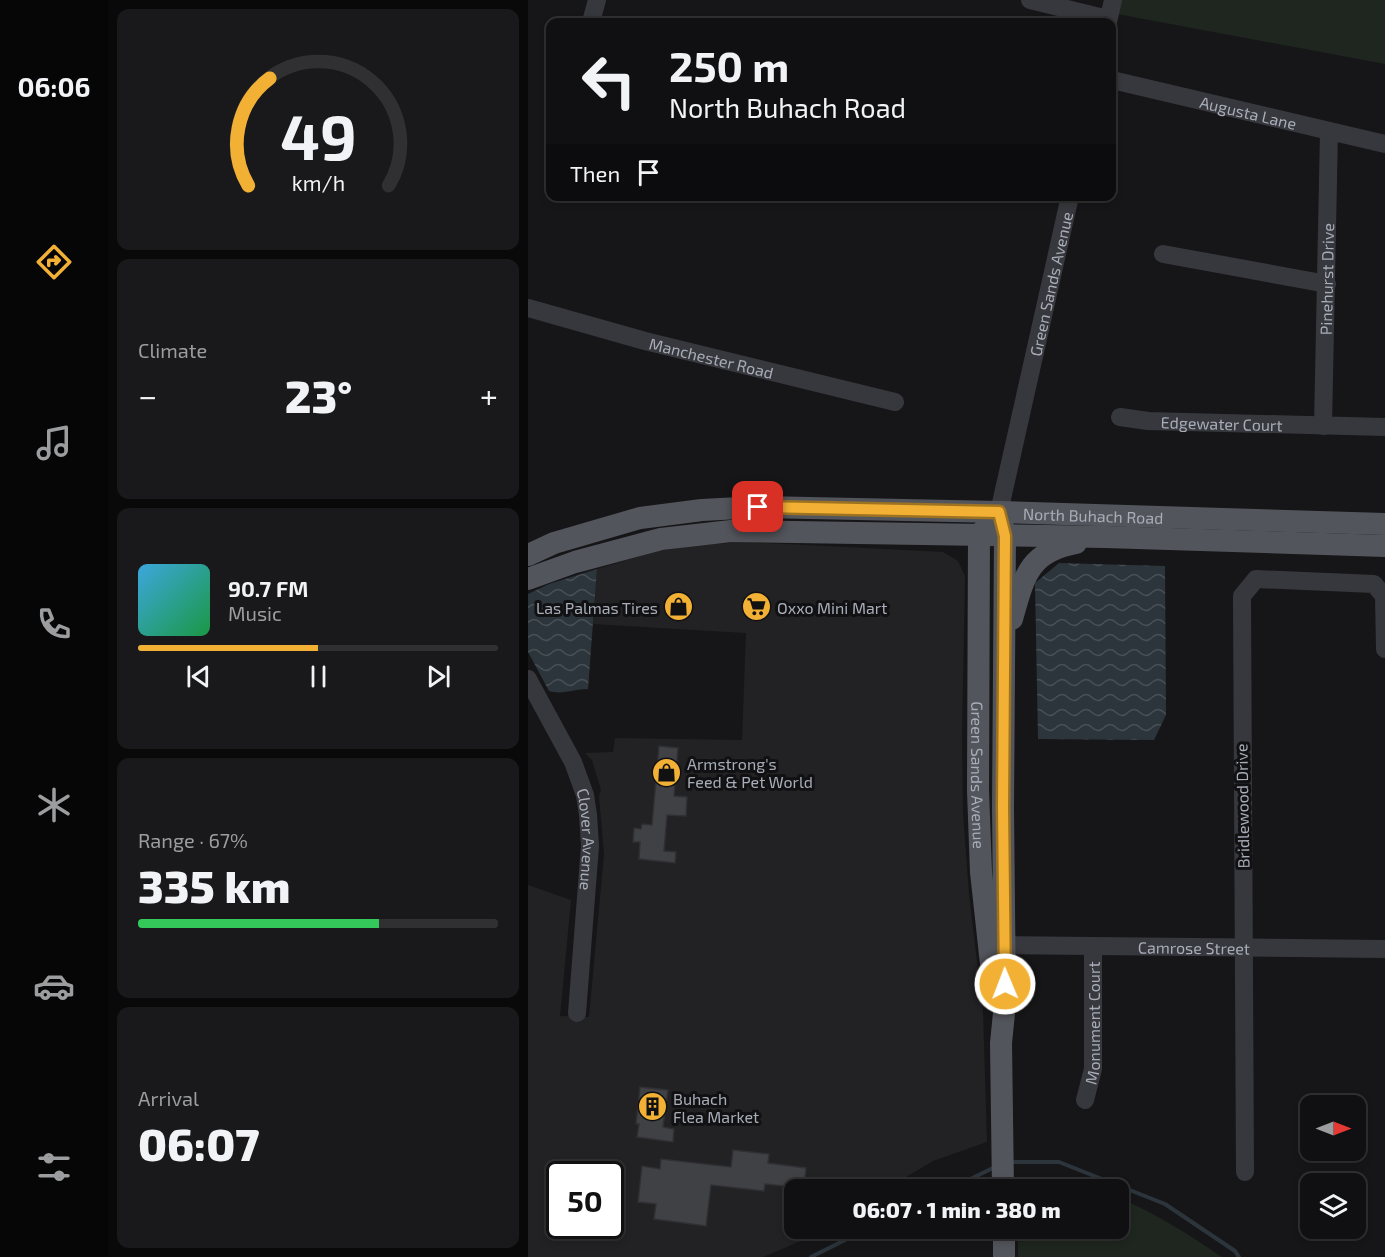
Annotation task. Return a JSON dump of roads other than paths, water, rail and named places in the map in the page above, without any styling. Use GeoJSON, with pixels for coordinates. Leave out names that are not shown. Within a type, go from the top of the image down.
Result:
{"type":"FeatureCollection","features":[{"type":"Feature","properties":{"kind":"main road","name":"North Buhach Road"},"geometry":{"type":"LineString","coordinates":[[528,555],[554,543],[640,518],[702,510],[793,508],[999,512],[1385,524]]}},
{"type":"Feature","properties":{"kind":"main road"},"geometry":{"type":"LineString","coordinates":[[731,531],[737,522],[776,518],[793,508]]}},
{"type":"Feature","properties":{"kind":"main road","name":"Green Sands Avenue"},"geometry":{"type":"LineString","coordinates":[[999,512],[979,535],[978,791],[981,872],[1001,1043]]}},
{"type":"Feature","properties":{"kind":"main road","name":"Green Sands Avenue"},"geometry":{"type":"LineString","coordinates":[[999,512],[1005,536],[1003,807],[1005,1003],[1001,1043],[1003,1179]]}},
{"type":"Feature","properties":{"kind":"main road","name":"North Buhach Road"},"geometry":{"type":"LineString","coordinates":[[528,579],[575,562],[661,539],[731,531],[1105,537],[1385,546]]}},
{"type":"Feature","properties":{"kind":"main road"},"geometry":{"type":"LineString","coordinates":[[1005,640],[1024,579],[1032,564],[1052,549],[1105,537]]}},
{"type":"Feature","properties":{"kind":"main road"},"geometry":{"type":"LineString","coordinates":[[1004,1239],[1004,1257]]}},
{"type":"Feature","properties":{"kind":"street"},"geometry":{"type":"LineString","coordinates":[[592,18],[597,0]]}},
{"type":"Feature","properties":{"kind":"street"},"geometry":{"type":"LineString","coordinates":[[1030,0],[1097,18]]}},
{"type":"Feature","properties":{"kind":"street"},"geometry":{"type":"LineString","coordinates":[[1109,18],[1113,0]]}},
{"type":"Feature","properties":{"kind":"street","name":"Augusta Lane"},"geometry":{"type":"LineString","coordinates":[[1116,81],[1385,144]]}},
{"type":"Feature","properties":{"kind":"street","name":"Pinehurst Drive"},"geometry":{"type":"LineString","coordinates":[[1323,426],[1329,131]]}},
{"type":"Feature","properties":{"kind":"street","name":"Green Sands Avenue"},"geometry":{"type":"LineString","coordinates":[[999,512],[1069,201]]}},
{"type":"Feature","properties":{"kind":"street"},"geometry":{"type":"LineString","coordinates":[[1163,254],[1327,284]]}},
{"type":"Feature","properties":{"kind":"street","name":"Manchester Road"},"geometry":{"type":"LineString","coordinates":[[528,308],[645,341],[896,402]]}},
{"type":"Feature","properties":{"kind":"street","name":"Edgewater Court"},"geometry":{"type":"LineString","coordinates":[[1120,417],[1148,421],[1385,427]]}},
{"type":"Feature","properties":{"kind":"street","name":"Bridlewood Drive"},"geometry":{"type":"LineString","coordinates":[[1245,1172],[1242,596],[1256,579],[1374,584],[1384,596]]}},
{"type":"Feature","properties":{"kind":"street"},"geometry":{"type":"LineString","coordinates":[[1384,596],[1385,649]]}},
{"type":"Feature","properties":{"kind":"street","name":"Clover Avenue"},"geometry":{"type":"LineString","coordinates":[[528,679],[573,762],[585,795],[588,815],[590,846],[577,1013]]}},
{"type":"Feature","properties":{"kind":"street","name":"Camrose Street"},"geometry":{"type":"LineString","coordinates":[[1004,945],[1385,949]]}},
{"type":"Feature","properties":{"kind":"street","name":"Monument Court"},"geometry":{"type":"LineString","coordinates":[[1085,1100],[1093,1069],[1093,946]]}},
{"type":"Feature","properties":{"kind":"water"},"geometry":{"type":"Polygon","coordinates":[[[1059,563],[1165,566],[1166,715],[1154,740],[1038,739],[1035,583],[1059,563]]]}},
{"type":"Feature","properties":{"kind":"water"},"geometry":{"type":"Polygon","coordinates":[[[597,569],[588,689],[549,691],[528,652],[528,594],[549,584],[597,569]]]}},
{"type":"Feature","properties":{"kind":"waterway"},"geometry":{"type":"LineString","coordinates":[[1010,1162],[1059,1162],[1165,1204],[1235,1251],[1239,1257]]}},
{"type":"Feature","properties":{"kind":"waterway"},"geometry":{"type":"LineString","coordinates":[[970,1179],[995,1167]]}},
{"type":"Feature","properties":{"kind":"waterway"},"geometry":{"type":"LineString","coordinates":[[811,1257],[847,1239]]}},
{"type":"Feature","properties":{"kind":"place","name":"Las Palmas Tires"},"geometry":{"type":"Point","coordinates":[679,607]}},
{"type":"Feature","properties":{"kind":"place","name":"Oxxo Mini Mart"},"geometry":{"type":"Point","coordinates":[756,607]}},
{"type":"Feature","properties":{"kind":"place","name":"Armstrong's Feed & Pet World"},"geometry":{"type":"Point","coordinates":[666,772]}},
{"type":"Feature","properties":{"kind":"place","name":"Buhach Flea Market"},"geometry":{"type":"Point","coordinates":[652,1107]}}]}
